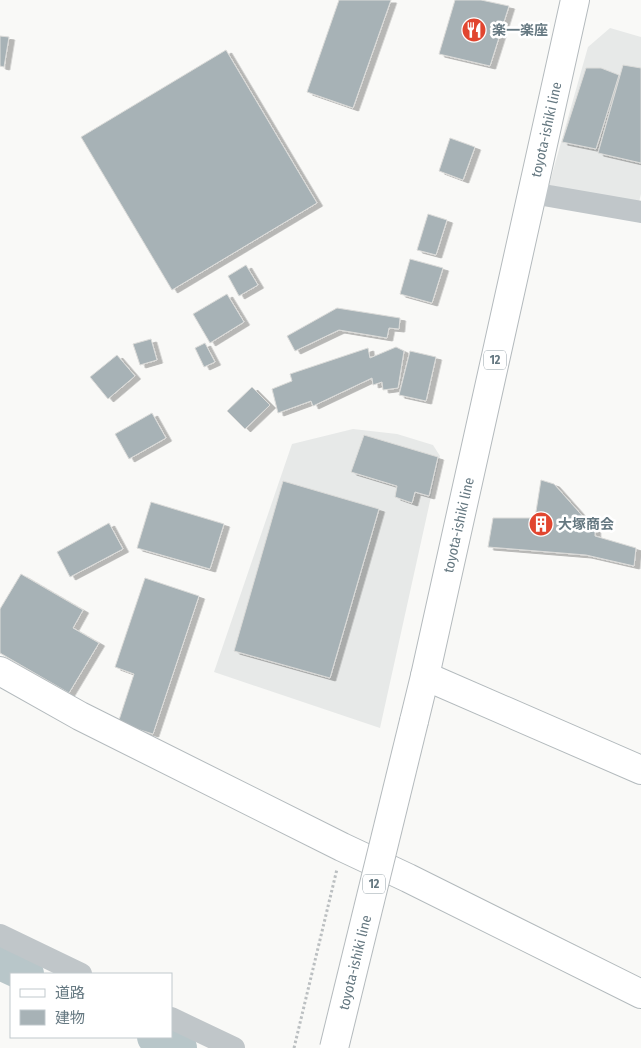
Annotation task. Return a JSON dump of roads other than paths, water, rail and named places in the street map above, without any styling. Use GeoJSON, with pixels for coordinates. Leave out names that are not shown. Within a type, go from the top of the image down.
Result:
{"type":"FeatureCollection","features":[{"type":"Feature","properties":{"kind":"main road","name":"toyota-ishiki line"},"geometry":{"type":"LineString","coordinates":[[334,1048],[425,676],[575,0]]}},
{"type":"Feature","properties":{"kind":"main road"},"geometry":{"type":"LineString","coordinates":[[0,671],[80,716],[342,848],[408,878],[641,994]]}},
{"type":"Feature","properties":{"kind":"main road"},"geometry":{"type":"LineString","coordinates":[[425,676],[641,770]]}},
{"type":"Feature","properties":{"kind":"street"},"geometry":{"type":"LineString","coordinates":[[532,193],[641,212]]}},
{"type":"Feature","properties":{"kind":"street"},"geometry":{"type":"LineString","coordinates":[[0,935],[79,973]]}},
{"type":"Feature","properties":{"kind":"street"},"geometry":{"type":"LineString","coordinates":[[172,1018],[234,1048]]}},
{"type":"Feature","properties":{"kind":"waterway"},"geometry":{"type":"LineString","coordinates":[[0,962],[24,973]]}},
{"type":"Feature","properties":{"kind":"waterway"},"geometry":{"type":"LineString","coordinates":[[157,1038],[179,1048]]}},
{"type":"Feature","properties":{"kind":"place","name":"楽一楽座"},"geometry":{"type":"Point","coordinates":[474,30]}},
{"type":"Feature","properties":{"kind":"place","name":"大塚商会"},"geometry":{"type":"Point","coordinates":[541,524]}}]}
